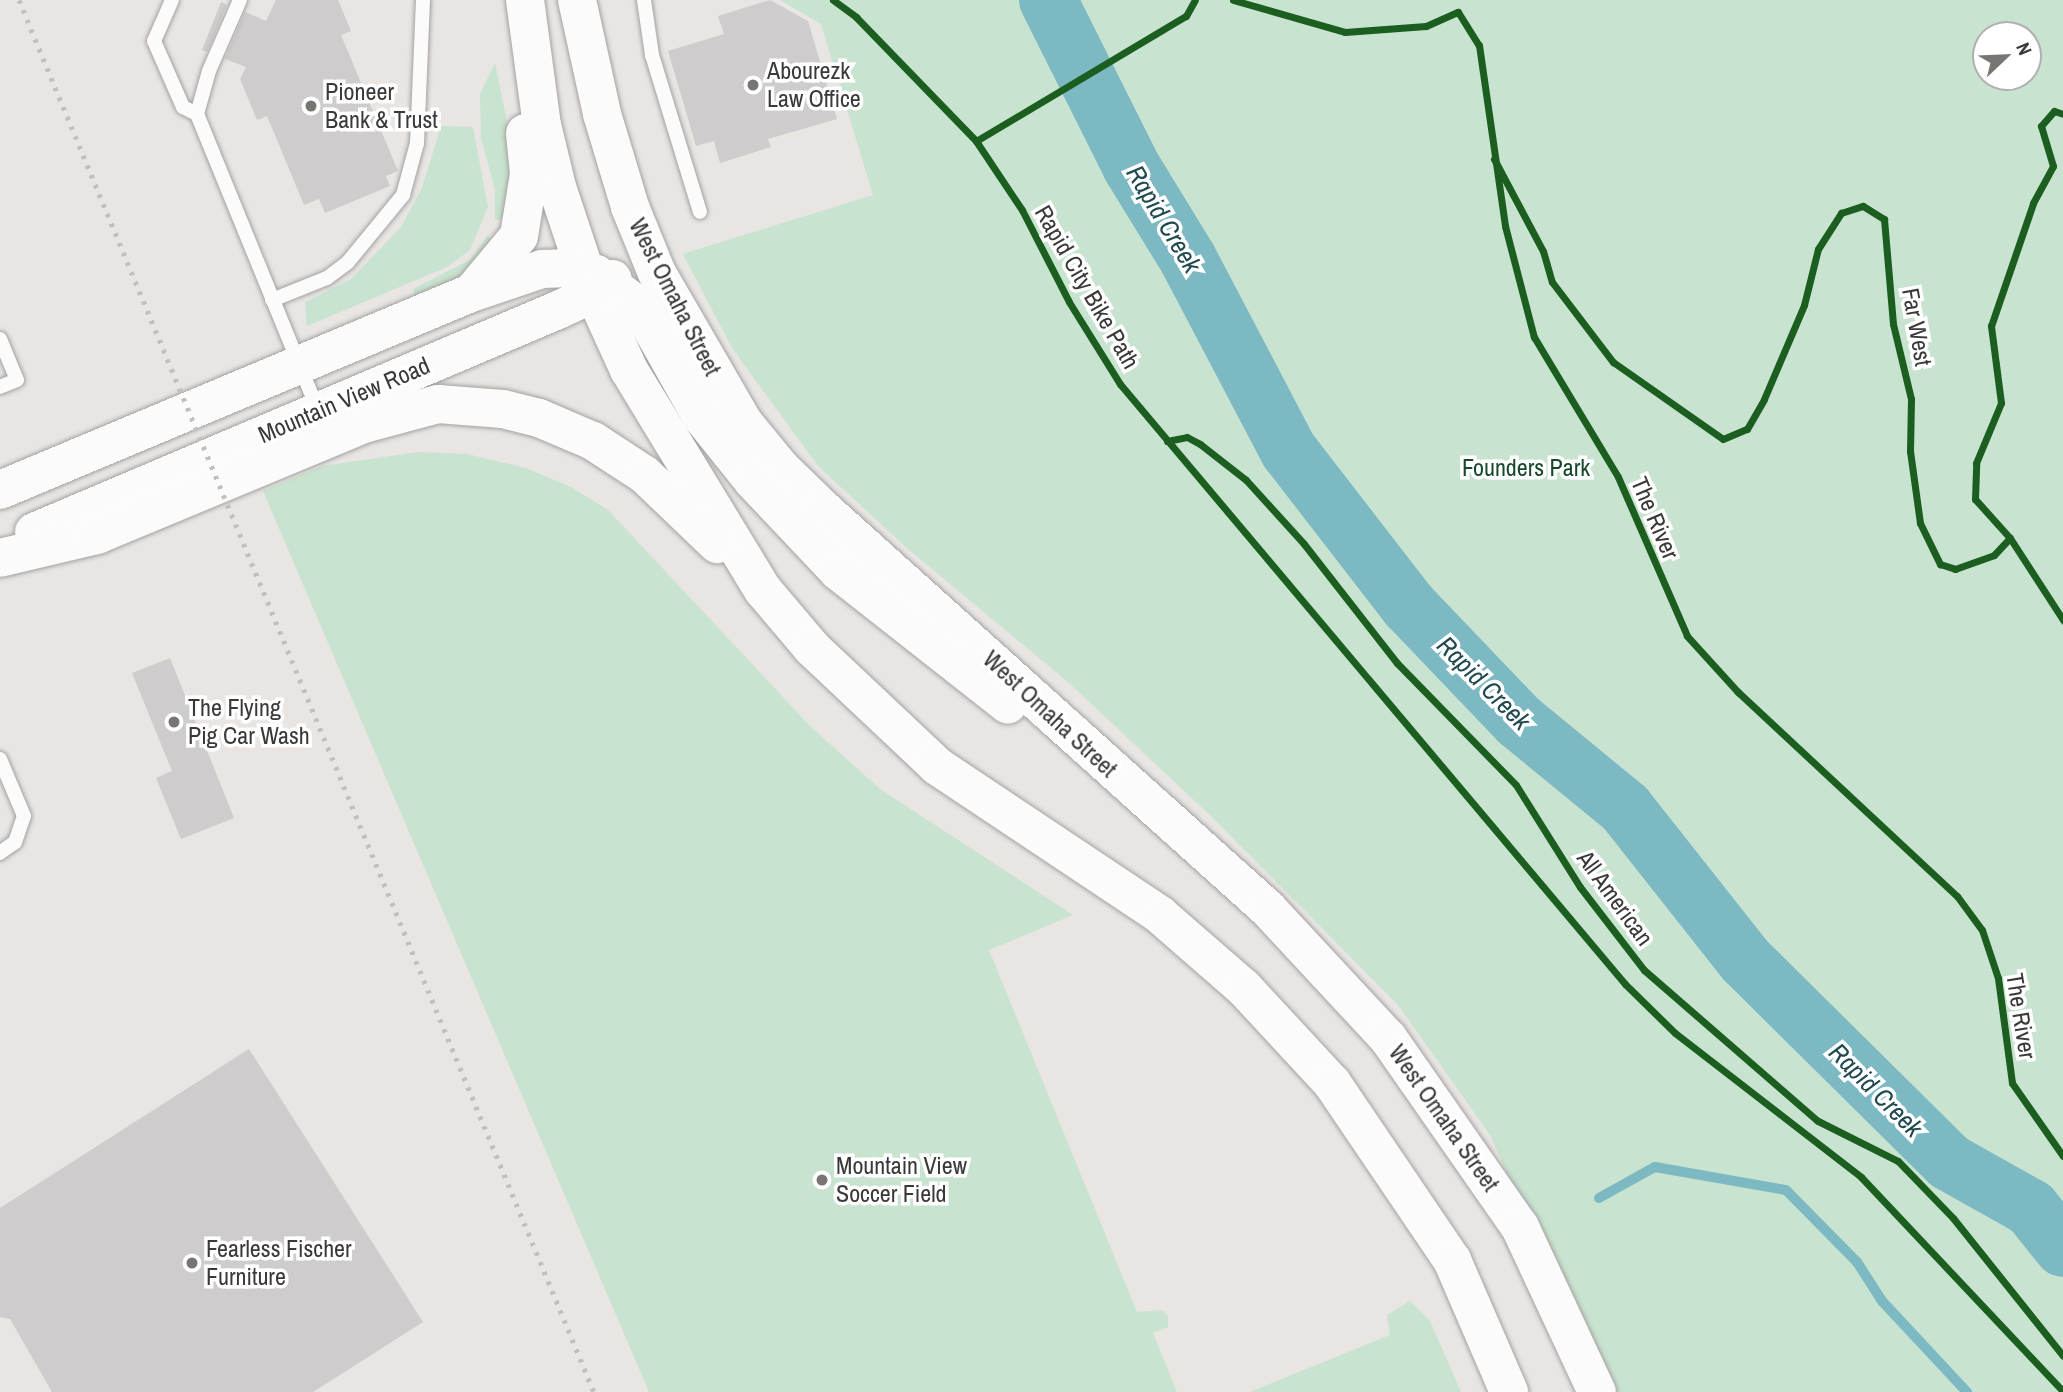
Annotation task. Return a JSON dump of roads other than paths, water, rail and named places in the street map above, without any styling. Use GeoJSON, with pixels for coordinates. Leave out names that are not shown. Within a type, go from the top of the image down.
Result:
{"type":"FeatureCollection","features":[{"type":"Feature","properties":{"kind":"main road"},"geometry":{"type":"LineString","coordinates":[[471,293],[513,246],[526,205],[527,145],[504,0]]}},
{"type":"Feature","properties":{"kind":"main road"},"geometry":{"type":"LineString","coordinates":[[525,0],[542,125],[596,283],[635,382],[763,590]]}},
{"type":"Feature","properties":{"kind":"main road","name":"West Omaha Street"},"geometry":{"type":"LineString","coordinates":[[577,0],[602,114],[630,207],[657,273],[698,349],[744,422],[780,467],[1163,818],[1268,909],[1388,1038],[1520,1227],[1597,1392]]}},
{"type":"Feature","properties":{"kind":"main road"},"geometry":{"type":"LineString","coordinates":[[596,283],[628,254],[630,207]]}},
{"type":"Feature","properties":{"kind":"main road","name":"Mountain View Road"},"geometry":{"type":"LineString","coordinates":[[0,490],[471,293],[542,270],[596,283]]}},
{"type":"Feature","properties":{"kind":"main road"},"geometry":{"type":"LineString","coordinates":[[596,283],[639,306],[701,416],[753,481],[838,571],[983,687],[1163,818]]}},
{"type":"Feature","properties":{"kind":"main road","name":"Mountain View Road"},"geometry":{"type":"LineString","coordinates":[[0,546],[318,411],[596,283]]}},
{"type":"Feature","properties":{"kind":"main road"},"geometry":{"type":"LineString","coordinates":[[0,558],[97,535],[364,424],[412,408],[463,404],[539,418],[593,441],[645,475],[763,590],[812,649],[937,766],[1160,915],[1244,988],[1332,1083],[1452,1260],[1509,1392]]}},
{"type":"Feature","properties":{"kind":"lane"},"geometry":{"type":"LineString","coordinates":[[172,0],[154,41],[183,107],[197,114]]}},
{"type":"Feature","properties":{"kind":"lane"},"geometry":{"type":"LineString","coordinates":[[240,0],[209,71],[197,114],[318,411]]}},
{"type":"Feature","properties":{"kind":"lane"},"geometry":{"type":"LineString","coordinates":[[272,300],[327,278],[348,262],[403,195],[417,143],[423,0]]}},
{"type":"Feature","properties":{"kind":"lane"},"geometry":{"type":"LineString","coordinates":[[644,0],[652,55],[700,212]]}},
{"type":"Feature","properties":{"kind":"lane"},"geometry":{"type":"LineString","coordinates":[[0,339],[17,380],[0,387]]}},
{"type":"Feature","properties":{"kind":"lane"},"geometry":{"type":"LineString","coordinates":[[0,759],[24,816],[15,842],[0,853]]}},
{"type":"Feature","properties":{"kind":"waterway","name":"Rapid Creek"},"geometry":{"type":"LineString","coordinates":[[1048,0],[1131,166],[1188,259],[1289,451],[1409,606],[1519,721],[1625,808],[1746,961],[1949,1162],[2031,1208],[2063,1248]]}},
{"type":"Feature","properties":{"kind":"waterway"},"geometry":{"type":"LineString","coordinates":[[1599,1198],[1655,1167],[1786,1190],[1857,1262],[1882,1301],[1967,1392]]}},
{"type":"Feature","properties":{"kind":"railway"},"geometry":{"type":"LineString","coordinates":[[19,0],[594,1392]]}},
{"type":"Feature","properties":{"kind":"place","name":"Abourezk Law Office"},"geometry":{"type":"Point","coordinates":[753,85]}},
{"type":"Feature","properties":{"kind":"place","name":"Pioneer Bank & Trust"},"geometry":{"type":"Point","coordinates":[311,106]}},
{"type":"Feature","properties":{"kind":"place","name":"The Flying Pig Car Wash"},"geometry":{"type":"Point","coordinates":[174,722]}},
{"type":"Feature","properties":{"kind":"place","name":"Mountain View Soccer Field"},"geometry":{"type":"Point","coordinates":[822,1180]}},
{"type":"Feature","properties":{"kind":"place","name":"Fearless Fischer Furniture"},"geometry":{"type":"Point","coordinates":[192,1263]}},
{"type":"Feature","properties":{"kind":"park label","name":"Founders Park"},"geometry":{"type":"Point","coordinates":[1526,468]}}]}
